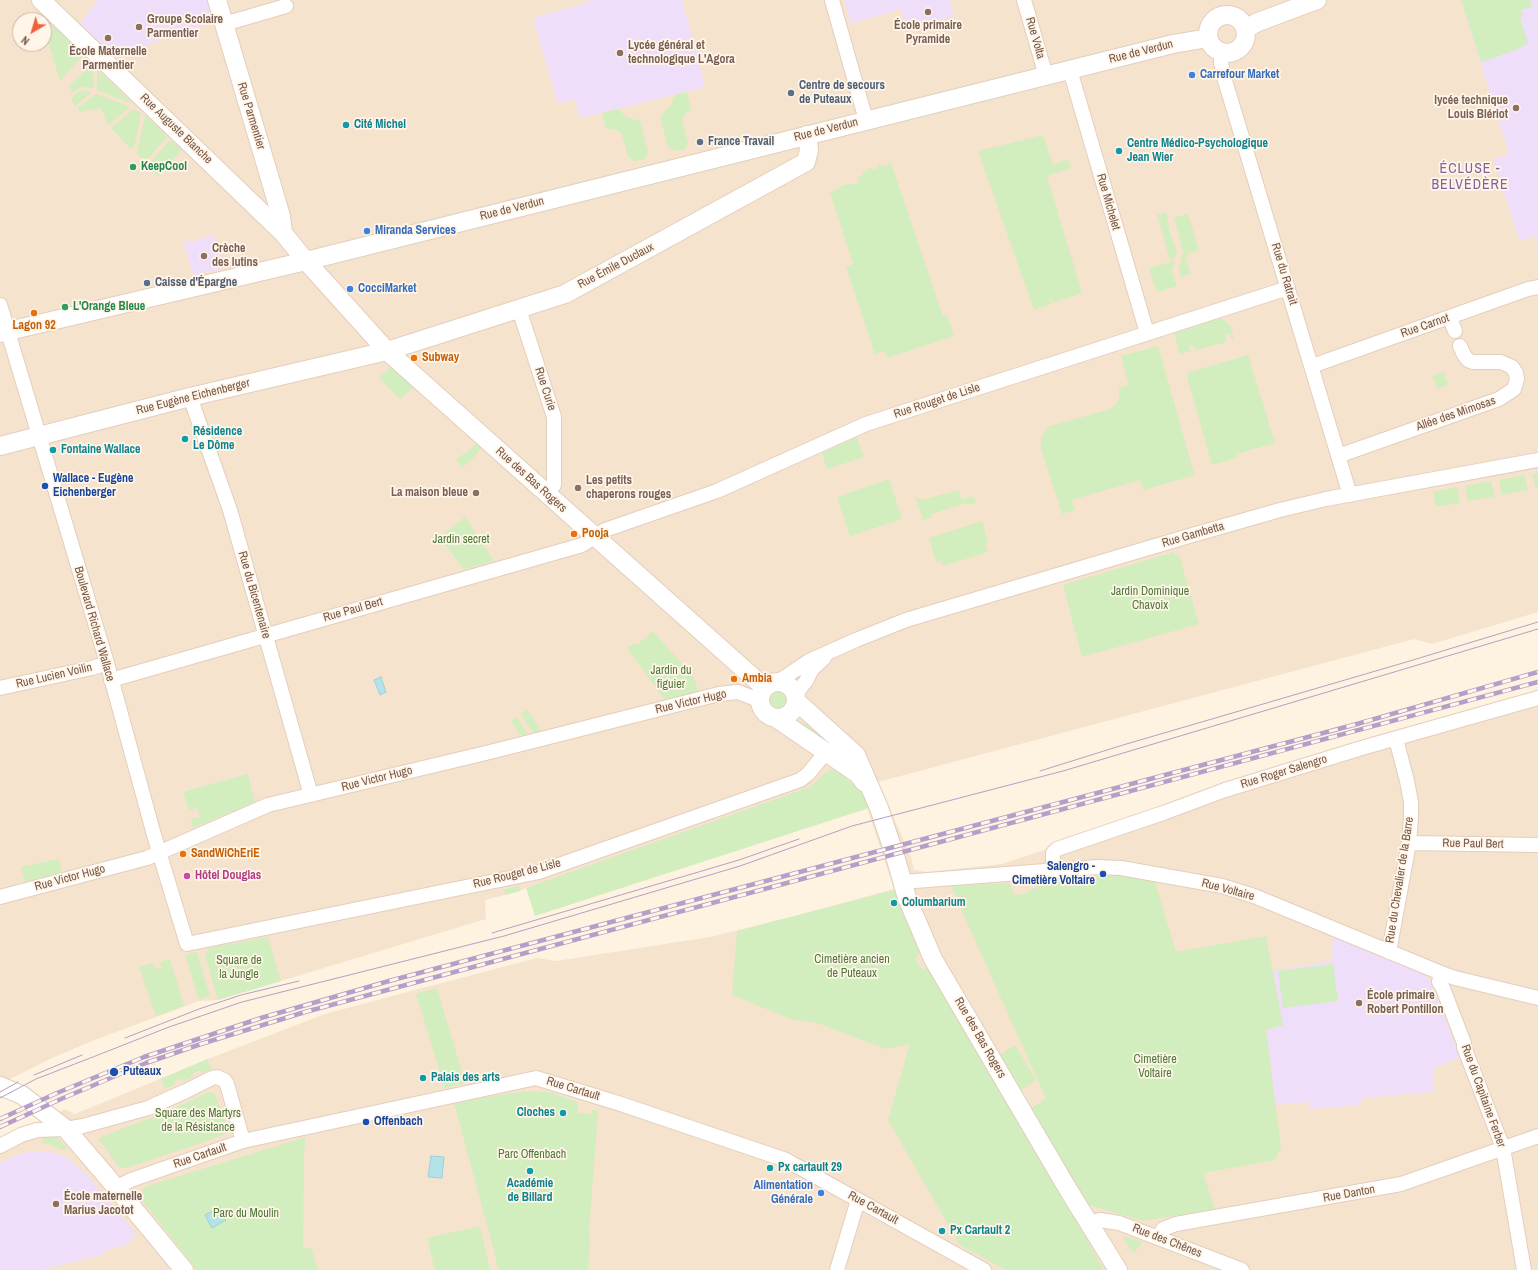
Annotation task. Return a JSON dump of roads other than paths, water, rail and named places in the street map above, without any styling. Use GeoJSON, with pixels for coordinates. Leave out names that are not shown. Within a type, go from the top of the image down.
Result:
{"type":"FeatureCollection","features":[{"type":"Feature","properties":{"kind":"street","name":"Rue Parmentier"},"geometry":{"type":"LineString","coordinates":[[217,0],[277,200],[283,233]]}},
{"type":"Feature","properties":{"kind":"street"},"geometry":{"type":"LineString","coordinates":[[832,0],[866,120]]}},
{"type":"Feature","properties":{"kind":"street","name":"Rue Volta"},"geometry":{"type":"LineString","coordinates":[[1024,0],[1046,76]]}},
{"type":"Feature","properties":{"kind":"street"},"geometry":{"type":"LineString","coordinates":[[1245,29],[1258,22],[1317,0]]}},
{"type":"Feature","properties":{"kind":"street","name":"Rue Auguste Blanche"},"geometry":{"type":"LineString","coordinates":[[44,1],[283,233],[306,261]]}},
{"type":"Feature","properties":{"kind":"street"},"geometry":{"type":"LineString","coordinates":[[224,24],[286,6]]}},
{"type":"Feature","properties":{"kind":"street"},"geometry":{"type":"LineString","coordinates":[[1220,7],[1231,15],[1237,17],[1242,22],[1245,29],[1246,37],[1240,48],[1229,53],[1221,52],[1213,47],[1208,38],[1210,24],[1215,18],[1220,7]]}},
{"type":"Feature","properties":{"kind":"street","name":"Rue de Verdun"},"geometry":{"type":"LineString","coordinates":[[4,332],[306,261],[1184,41],[1208,38]]}},
{"type":"Feature","properties":{"kind":"street","name":"Rue du Ratrait"},"geometry":{"type":"LineString","coordinates":[[1221,52],[1223,74],[1350,495]]}},
{"type":"Feature","properties":{"kind":"street","name":"Rue Michelet"},"geometry":{"type":"LineString","coordinates":[[1070,70],[1146,333]]}},
{"type":"Feature","properties":{"kind":"street","name":"Rue Émile Duclaux"},"geometry":{"type":"LineString","coordinates":[[387,351],[565,294],[806,162],[809,150],[807,136]]}},
{"type":"Feature","properties":{"kind":"street"},"geometry":{"type":"LineString","coordinates":[[260,212],[268,210],[277,200]]}},
{"type":"Feature","properties":{"kind":"street","name":"Rue des Bas Rogers"},"geometry":{"type":"LineString","coordinates":[[306,261],[387,351],[767,691]]}},
{"type":"Feature","properties":{"kind":"street","name":"Rue Carnot"},"geometry":{"type":"LineString","coordinates":[[1312,366],[1452,324],[1528,289],[1538,287]]}},
{"type":"Feature","properties":{"kind":"street","name":"Rue Rouget de Lisle"},"geometry":{"type":"LineString","coordinates":[[594,537],[605,530],[717,491],[866,424],[1288,288]]}},
{"type":"Feature","properties":{"kind":"street","name":"Boulevard Richard Wallace"},"geometry":{"type":"LineString","coordinates":[[0,305],[4,332],[38,436],[107,663],[187,944]]}},
{"type":"Feature","properties":{"kind":"street","name":"Rue Curie"},"geometry":{"type":"LineString","coordinates":[[519,309],[554,417],[554,485],[547,493]]}},
{"type":"Feature","properties":{"kind":"street","name":"Allée des Mimosas"},"geometry":{"type":"LineString","coordinates":[[1338,456],[1499,399],[1514,389],[1517,378],[1512,367],[1501,362],[1473,362],[1468,360],[1460,346]]}},
{"type":"Feature","properties":{"kind":"street","name":"Rue Eugène Eichenberger"},"geometry":{"type":"LineString","coordinates":[[0,446],[190,397],[387,351]]}},
{"type":"Feature","properties":{"kind":"street","name":"Rue du Bicentenaire"},"geometry":{"type":"LineString","coordinates":[[190,397],[230,510],[311,795]]}},
{"type":"Feature","properties":{"kind":"street","name":"Rue Gambetta"},"geometry":{"type":"LineString","coordinates":[[767,691],[809,660],[906,620],[1280,510],[1350,495],[1538,460]]}},
{"type":"Feature","properties":{"kind":"street","name":"Rue Paul Bert"},"geometry":{"type":"LineString","coordinates":[[111,680],[582,545],[589,542],[594,537]]}},
{"type":"Feature","properties":{"kind":"street","name":"Rue Gambetta"},"geometry":{"type":"LineString","coordinates":[[796,698],[812,669],[822,659],[856,640]]}},
{"type":"Feature","properties":{"kind":"street","name":"Rue Lucien Voilin"},"geometry":{"type":"LineString","coordinates":[[0,688],[92,668],[107,663]]}},
{"type":"Feature","properties":{"kind":"street"},"geometry":{"type":"LineString","coordinates":[[786,684],[793,690],[796,698],[792,712],[782,717],[776,718],[767,714],[762,706],[767,691],[786,684]]}},
{"type":"Feature","properties":{"kind":"street","name":"Rue Victor Hugo"},"geometry":{"type":"LineString","coordinates":[[0,897],[141,860],[268,806],[719,694],[767,691]]}},
{"type":"Feature","properties":{"kind":"street","name":"Rue des Bas Rogers"},"geometry":{"type":"LineString","coordinates":[[796,698],[856,755],[872,792],[893,851],[902,882],[933,959],[1069,1191],[1118,1270]]}},
{"type":"Feature","properties":{"kind":"street","name":"Rue Roger Salengro"},"geometry":{"type":"LineString","coordinates":[[1053,871],[1053,854],[1056,849],[1159,815],[1225,790],[1538,698]]}},
{"type":"Feature","properties":{"kind":"street","name":"Rue des Bas Rogers"},"geometry":{"type":"LineString","coordinates":[[776,718],[858,774],[872,792]]}},
{"type":"Feature","properties":{"kind":"street","name":"Rue du Chevalier de la Barre"},"geometry":{"type":"LineString","coordinates":[[1389,952],[1409,843],[1411,802],[1396,739]]}},
{"type":"Feature","properties":{"kind":"street","name":"Rue Rouget de Lisle"},"geometry":{"type":"LineString","coordinates":[[187,944],[539,872],[800,780],[808,774],[826,752]]}},
{"type":"Feature","properties":{"kind":"street","name":"Rue Paul Bert"},"geometry":{"type":"LineString","coordinates":[[1409,843],[1538,845]]}},
{"type":"Feature","properties":{"kind":"street","name":"Rue Voltaire"},"geometry":{"type":"LineString","coordinates":[[902,882],[1097,867],[1121,868],[1222,886],[1254,896],[1440,973],[1538,998]]}},
{"type":"Feature","properties":{"kind":"street","name":"Rue du Capitaine Ferber"},"geometry":{"type":"LineString","coordinates":[[1440,973],[1439,982],[1442,986],[1464,1043],[1464,1047],[1502,1148],[1524,1270]]}},
{"type":"Feature","properties":{"kind":"street"},"geometry":{"type":"LineString","coordinates":[[0,1146],[21,1135],[37,1130],[66,1129],[84,1126],[148,1108],[216,1077],[224,1080],[227,1084],[243,1141]]}},
{"type":"Feature","properties":{"kind":"street","name":"Rue Cartault"},"geometry":{"type":"LineString","coordinates":[[115,1188],[131,1180],[243,1141],[536,1078],[621,1104],[786,1160],[984,1270]]}},
{"type":"Feature","properties":{"kind":"street"},"geometry":{"type":"LineString","coordinates":[[0,1086],[22,1095],[66,1129],[184,1270]]}},
{"type":"Feature","properties":{"kind":"street","name":"Rue Danton"},"geometry":{"type":"LineString","coordinates":[[1158,1237],[1164,1229],[1176,1224],[1401,1184],[1538,1136]]}},
{"type":"Feature","properties":{"kind":"street"},"geometry":{"type":"LineString","coordinates":[[837,1270],[856,1198]]}},
{"type":"Feature","properties":{"kind":"street","name":"Rue des Chênes"},"geometry":{"type":"LineString","coordinates":[[1090,1223],[1100,1220],[1115,1222],[1242,1270]]}},
{"type":"Feature","properties":{"kind":"water"},"geometry":{"type":"Polygon","coordinates":[[[381,677],[386,692],[380,695],[374,680],[381,677]]]}},
{"type":"Feature","properties":{"kind":"water"},"geometry":{"type":"Polygon","coordinates":[[[431,1156],[444,1157],[442,1178],[428,1177],[431,1156]]]}},
{"type":"Feature","properties":{"kind":"water"},"geometry":{"type":"Polygon","coordinates":[[[220,1207],[226,1220],[212,1228],[205,1215],[220,1207]]]}},
{"type":"Feature","properties":{"kind":"tram line"},"geometry":{"type":"LineString","coordinates":[[1040,771],[1538,622]]}},
{"type":"Feature","properties":{"kind":"tram line"},"geometry":{"type":"LineString","coordinates":[[0,1098],[36,1079],[169,1027],[242,1002],[504,936],[740,866],[852,826],[1063,771],[1538,629]]}},
{"type":"Feature","properties":{"kind":"tram line"},"geometry":{"type":"LineString","coordinates":[[492,933],[739,860],[799,839]]}},
{"type":"Feature","properties":{"kind":"tram line"},"geometry":{"type":"LineString","coordinates":[[125,1038],[199,1009],[241,995],[299,981]]}},
{"type":"Feature","properties":{"kind":"tram line"},"geometry":{"type":"LineString","coordinates":[[34,1075],[82,1055]]}},
{"type":"Feature","properties":{"kind":"tram line"},"geometry":{"type":"LineString","coordinates":[[0,1092],[18,1082]]}},
{"type":"Feature","properties":{"kind":"railway"},"geometry":{"type":"LineString","coordinates":[[0,1119],[57,1093],[144,1057],[261,1018],[389,981],[1357,724],[1538,672]]}},
{"type":"Feature","properties":{"kind":"railway"},"geometry":{"type":"LineString","coordinates":[[0,1127],[146,1063],[201,1044],[305,1012],[1538,682]]}},
{"type":"Feature","properties":{"kind":"place","name":"École primaire Pyramide"},"geometry":{"type":"Point","coordinates":[928,12]}},
{"type":"Feature","properties":{"kind":"place","name":"Groupe Scolaire Parmentier"},"geometry":{"type":"Point","coordinates":[139,27]}},
{"type":"Feature","properties":{"kind":"place","name":"École Maternelle Parmentier"},"geometry":{"type":"Point","coordinates":[108,38]}},
{"type":"Feature","properties":{"kind":"place","name":"Lycée général et technologique L'Agora"},"geometry":{"type":"Point","coordinates":[620,53]}},
{"type":"Feature","properties":{"kind":"place","name":"Carrefour Market"},"geometry":{"type":"Point","coordinates":[1192,75]}},
{"type":"Feature","properties":{"kind":"place","name":"Centre de secours de Puteaux"},"geometry":{"type":"Point","coordinates":[791,93]}},
{"type":"Feature","properties":{"kind":"place","name":"lycée technique Louis Blériot"},"geometry":{"type":"Point","coordinates":[1516,108]}},
{"type":"Feature","properties":{"kind":"place","name":"Cité Michel"},"geometry":{"type":"Point","coordinates":[346,125]}},
{"type":"Feature","properties":{"kind":"place","name":"France Travail"},"geometry":{"type":"Point","coordinates":[700,142]}},
{"type":"Feature","properties":{"kind":"place","name":"Centre Médico-Psychologique Jean Wier"},"geometry":{"type":"Point","coordinates":[1119,151]}},
{"type":"Feature","properties":{"kind":"place","name":"KeepCool"},"geometry":{"type":"Point","coordinates":[133,167]}},
{"type":"Feature","properties":{"kind":"place","name":"Miranda Services"},"geometry":{"type":"Point","coordinates":[367,231]}},
{"type":"Feature","properties":{"kind":"place","name":"Crèche des lutins"},"geometry":{"type":"Point","coordinates":[204,256]}},
{"type":"Feature","properties":{"kind":"place","name":"Caisse d'Épargne"},"geometry":{"type":"Point","coordinates":[147,283]}},
{"type":"Feature","properties":{"kind":"place","name":"CocciMarket"},"geometry":{"type":"Point","coordinates":[350,289]}},
{"type":"Feature","properties":{"kind":"place","name":"L'Orange Bleue"},"geometry":{"type":"Point","coordinates":[65,307]}},
{"type":"Feature","properties":{"kind":"place","name":"Lagon 92"},"geometry":{"type":"Point","coordinates":[34,313]}},
{"type":"Feature","properties":{"kind":"place","name":"Subway"},"geometry":{"type":"Point","coordinates":[414,358]}},
{"type":"Feature","properties":{"kind":"place","name":"Résidence Le Dôme"},"geometry":{"type":"Point","coordinates":[185,439]}},
{"type":"Feature","properties":{"kind":"place","name":"Fontaine Wallace"},"geometry":{"type":"Point","coordinates":[53,450]}},
{"type":"Feature","properties":{"kind":"place","name":"Wallace - Eugène Eichenberger"},"geometry":{"type":"Point","coordinates":[45,486]}},
{"type":"Feature","properties":{"kind":"place","name":"Les petits chaperons rouges"},"geometry":{"type":"Point","coordinates":[578,488]}},
{"type":"Feature","properties":{"kind":"place","name":"La maison bleue"},"geometry":{"type":"Point","coordinates":[476,493]}},
{"type":"Feature","properties":{"kind":"place","name":"Pooja"},"geometry":{"type":"Point","coordinates":[574,534]}},
{"type":"Feature","properties":{"kind":"place","name":"Ambia"},"geometry":{"type":"Point","coordinates":[734,679]}},
{"type":"Feature","properties":{"kind":"place","name":"SandWiChEriE"},"geometry":{"type":"Point","coordinates":[183,854]}},
{"type":"Feature","properties":{"kind":"place","name":"Salengro - Cimetière Voltaire"},"geometry":{"type":"Point","coordinates":[1103,874]}},
{"type":"Feature","properties":{"kind":"place","name":"Hôtel Douglas"},"geometry":{"type":"Point","coordinates":[187,876]}},
{"type":"Feature","properties":{"kind":"place","name":"Columbarium"},"geometry":{"type":"Point","coordinates":[894,903]}},
{"type":"Feature","properties":{"kind":"place","name":"École primaire Robert Pontillon"},"geometry":{"type":"Point","coordinates":[1359,1003]}},
{"type":"Feature","properties":{"kind":"place","name":"Puteaux"},"geometry":{"type":"Point","coordinates":[114,1072]}},
{"type":"Feature","properties":{"kind":"place","name":"Palais des arts"},"geometry":{"type":"Point","coordinates":[423,1078]}},
{"type":"Feature","properties":{"kind":"place","name":"Cloches"},"geometry":{"type":"Point","coordinates":[563,1113]}},
{"type":"Feature","properties":{"kind":"place","name":"Offenbach"},"geometry":{"type":"Point","coordinates":[366,1122]}},
{"type":"Feature","properties":{"kind":"place","name":"Px cartault 29"},"geometry":{"type":"Point","coordinates":[770,1168]}},
{"type":"Feature","properties":{"kind":"place","name":"Académie de Billard"},"geometry":{"type":"Point","coordinates":[530,1171]}},
{"type":"Feature","properties":{"kind":"place","name":"Alimentation Générale"},"geometry":{"type":"Point","coordinates":[821,1193]}},
{"type":"Feature","properties":{"kind":"place","name":"École maternelle Marius Jacotot"},"geometry":{"type":"Point","coordinates":[56,1204]}},
{"type":"Feature","properties":{"kind":"place","name":"Px Cartault 2"},"geometry":{"type":"Point","coordinates":[942,1231]}},
{"type":"Feature","properties":{"kind":"district","name":"ÉCLUSE - BELVÉDÈRE"},"geometry":{"type":"Point","coordinates":[1470,178]}},
{"type":"Feature","properties":{"kind":"park label","name":"Jardin secret"},"geometry":{"type":"Point","coordinates":[461,540]}},
{"type":"Feature","properties":{"kind":"park label","name":"Jardin Dominique Chavoix"},"geometry":{"type":"Point","coordinates":[1150,599]}},
{"type":"Feature","properties":{"kind":"park label","name":"Jardin du figuier"},"geometry":{"type":"Point","coordinates":[671,678]}},
{"type":"Feature","properties":{"kind":"park label","name":"Cimetière ancien de Puteaux"},"geometry":{"type":"Point","coordinates":[852,967]}},
{"type":"Feature","properties":{"kind":"park label","name":"Square de la Jungle"},"geometry":{"type":"Point","coordinates":[239,968]}},
{"type":"Feature","properties":{"kind":"park label","name":"Cimetière Voltaire"},"geometry":{"type":"Point","coordinates":[1155,1067]}},
{"type":"Feature","properties":{"kind":"park label","name":"Square des Martyrs de la Résistance"},"geometry":{"type":"Point","coordinates":[198,1121]}},
{"type":"Feature","properties":{"kind":"park label","name":"Parc Offenbach"},"geometry":{"type":"Point","coordinates":[532,1155]}},
{"type":"Feature","properties":{"kind":"park label","name":"Parc du Moulin"},"geometry":{"type":"Point","coordinates":[246,1214]}}]}
